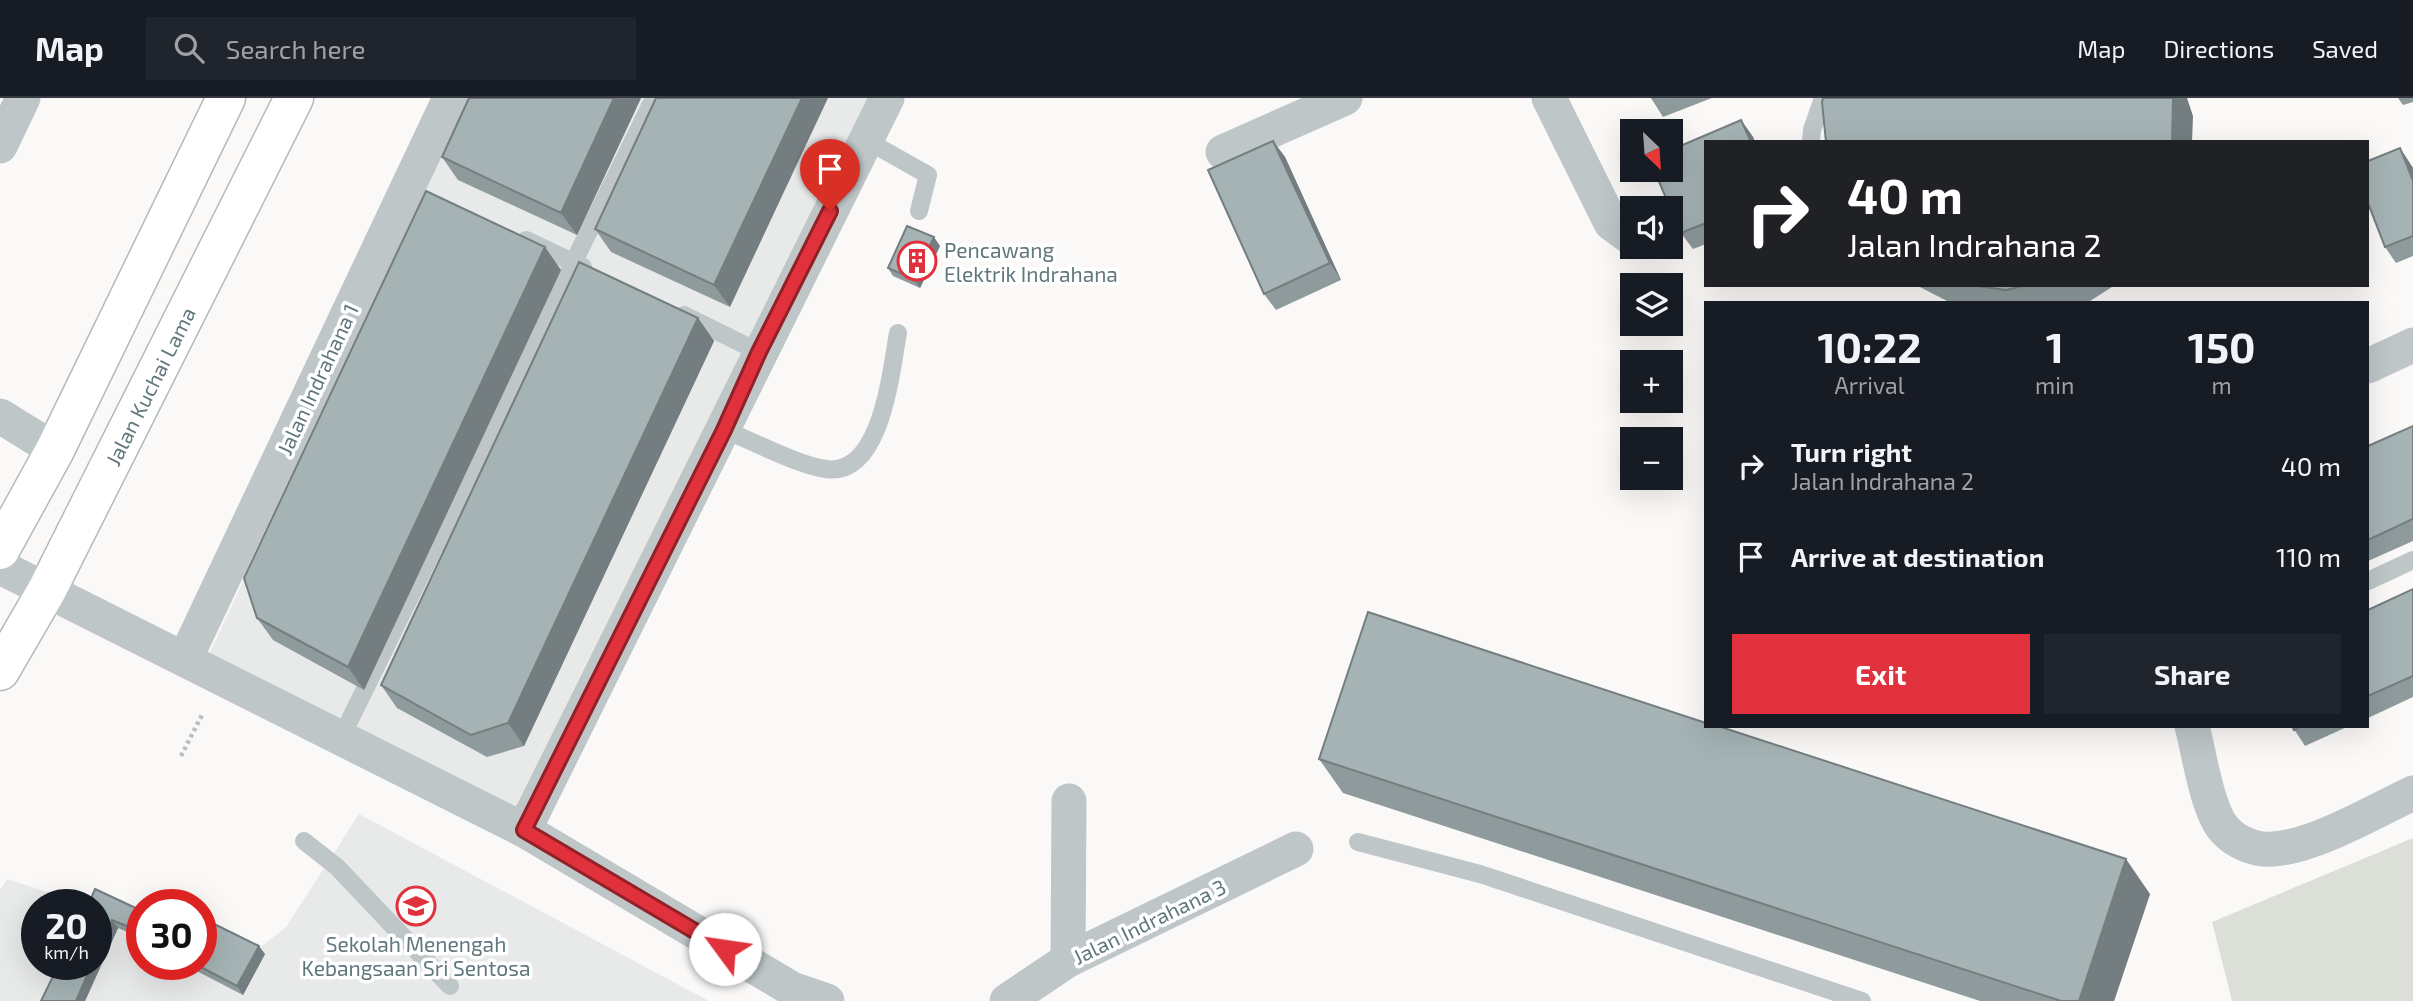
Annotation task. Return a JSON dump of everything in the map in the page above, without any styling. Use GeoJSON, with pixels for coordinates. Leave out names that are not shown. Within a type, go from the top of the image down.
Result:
{"type":"FeatureCollection","features":[{"type":"Feature","properties":{"kind":"main road"},"geometry":{"type":"LineString","coordinates":[[0,550],[55,450],[226,98]]}},
{"type":"Feature","properties":{"kind":"main road","name":"Jalan Kuchai Lama"},"geometry":{"type":"LineString","coordinates":[[0,671],[47,590],[293,98]]}},
{"type":"Feature","properties":{"kind":"street"},"geometry":{"type":"LineString","coordinates":[[0,146],[23,98]]}},
{"type":"Feature","properties":{"kind":"street","name":"Jalan Indrahana 1"},"geometry":{"type":"LineString","coordinates":[[185,659],[415,186],[450,98]]}},
{"type":"Feature","properties":{"kind":"street"},"geometry":{"type":"LineString","coordinates":[[524,830],[887,98]]}},
{"type":"Feature","properties":{"kind":"street"},"geometry":{"type":"LineString","coordinates":[[1223,152],[1345,98]]}},
{"type":"Feature","properties":{"kind":"street"},"geometry":{"type":"LineString","coordinates":[[1549,98],[1611,223],[1620,231]]}},
{"type":"Feature","properties":{"kind":"street"},"geometry":{"type":"LineString","coordinates":[[2369,366],[2413,345]]}},
{"type":"Feature","properties":{"kind":"street"},"geometry":{"type":"LineString","coordinates":[[0,416],[55,450]]}},
{"type":"Feature","properties":{"kind":"street"},"geometry":{"type":"LineString","coordinates":[[0,567],[524,830],[792,989],[827,1001]]}},
{"type":"Feature","properties":{"kind":"street"},"geometry":{"type":"LineString","coordinates":[[2192,728],[2214,810],[2224,829],[2244,845],[2271,850],[2324,834],[2413,793]]}},
{"type":"Feature","properties":{"kind":"street"},"geometry":{"type":"LineString","coordinates":[[1068,960],[1069,800]]}},
{"type":"Feature","properties":{"kind":"street","name":"Jalan Indrahana 3"},"geometry":{"type":"LineString","coordinates":[[1007,1001],[1068,960],[1296,849]]}},
{"type":"Feature","properties":{"kind":"lane"},"geometry":{"type":"LineString","coordinates":[[341,738],[654,98]]}},
{"type":"Feature","properties":{"kind":"lane"},"geometry":{"type":"LineString","coordinates":[[1811,140],[1823,98]]}},
{"type":"Feature","properties":{"kind":"lane"},"geometry":{"type":"LineString","coordinates":[[866,140],[928,175],[919,211]]}},
{"type":"Feature","properties":{"kind":"lane"},"geometry":{"type":"LineString","coordinates":[[515,234],[598,274]]}},
{"type":"Feature","properties":{"kind":"lane"},"geometry":{"type":"LineString","coordinates":[[673,310],[759,352]]}},
{"type":"Feature","properties":{"kind":"lane"},"geometry":{"type":"LineString","coordinates":[[724,430],[813,466],[829,470],[845,467],[859,458],[869,444],[882,415],[898,333]]}},
{"type":"Feature","properties":{"kind":"lane"},"geometry":{"type":"LineString","coordinates":[[2369,581],[2413,560]]}},
{"type":"Feature","properties":{"kind":"lane"},"geometry":{"type":"LineString","coordinates":[[304,841],[337,867],[450,986]]}},
{"type":"Feature","properties":{"kind":"lane"},"geometry":{"type":"LineString","coordinates":[[1358,842],[1480,874],[1863,1001]]}},
{"type":"Feature","properties":{"kind":"path"},"geometry":{"type":"LineString","coordinates":[[181,756],[206,706]]}},
{"type":"Feature","properties":{"kind":"shaded area"},"geometry":{"type":"Polygon","coordinates":[[[469,98],[871,98],[516,810],[209,654],[469,98]]]}},
{"type":"Feature","properties":{"kind":"shaded area","name":"Sekolah Menengah Kebangsaan Sri Sentosa"},"geometry":{"type":"Polygon","coordinates":[[[359,814],[709,1001],[0,1001],[0,890],[7,879],[38,889],[21,889],[21,980],[112,980],[112,912],[126,917],[126,980],[217,980],[217,960],[257,950],[286,927],[359,814]]]}},
{"type":"Feature","properties":{"kind":"shaded area"},"geometry":{"type":"Polygon","coordinates":[[[2413,838],[2413,1001],[2232,1001],[2212,922],[2413,838]]]}},
{"type":"Feature","properties":{"kind":"building"},"geometry":{"type":"Polygon","coordinates":[[[469,98],[614,98],[561,213],[442,157],[469,98]]]}},
{"type":"Feature","properties":{"kind":"building"},"geometry":{"type":"Polygon","coordinates":[[[656,98],[802,98],[714,285],[595,229],[656,98]]]}},
{"type":"Feature","properties":{"kind":"building"},"geometry":{"type":"Polygon","coordinates":[[[1823,98],[2173,98],[2172,140],[1826,140],[1823,98]]]}},
{"type":"Feature","properties":{"kind":"building"},"geometry":{"type":"Polygon","coordinates":[[[1741,120],[1750,140],[1704,140],[1704,224],[1683,232],[1683,196],[1665,196],[1659,182],[1684,182],[1684,144],[1741,120]]]}},
{"type":"Feature","properties":{"kind":"building"},"geometry":{"type":"Polygon","coordinates":[[[1273,141],[1330,263],[1264,294],[1208,170],[1273,141]]]}},
{"type":"Feature","properties":{"kind":"building"},"geometry":{"type":"Polygon","coordinates":[[[2400,148],[2413,181],[2413,236],[2385,247],[2369,206],[2369,161],[2400,148]]]}},
{"type":"Feature","properties":{"kind":"building"},"geometry":{"type":"Polygon","coordinates":[[[426,191],[545,247],[348,667],[257,618],[244,578],[426,191]]]}},
{"type":"Feature","properties":{"kind":"building","name":"Pencawang Elektrik Indrahana"},"geometry":{"type":"Polygon","coordinates":[[[907,226],[934,237],[914,279],[888,268],[907,226]]]}},
{"type":"Feature","properties":{"kind":"building"},"geometry":{"type":"Polygon","coordinates":[[[579,262],[698,318],[508,723],[471,735],[381,685],[579,262]]]}},
{"type":"Feature","properties":{"kind":"building"},"geometry":{"type":"Polygon","coordinates":[[[1984,287],[2019,287],[2006,290],[1984,287]]]}},
{"type":"Feature","properties":{"kind":"building"},"geometry":{"type":"Polygon","coordinates":[[[2413,426],[2413,519],[2369,540],[2369,446],[2413,426]]]}},
{"type":"Feature","properties":{"kind":"building"},"geometry":{"type":"Polygon","coordinates":[[[2413,589],[2413,676],[2369,696],[2369,610],[2413,589]]]}},
{"type":"Feature","properties":{"kind":"building"},"geometry":{"type":"Polygon","coordinates":[[[1368,612],[1704,722],[1704,728],[1724,728],[2126,859],[2079,1001],[2061,1001],[1319,759],[1368,612]]]}},
{"type":"Feature","properties":{"kind":"building"},"geometry":{"type":"Polygon","coordinates":[[[112,897],[126,904],[126,926],[112,920],[112,897]]]}},
{"type":"Feature","properties":{"kind":"building"},"geometry":{"type":"Polygon","coordinates":[[[217,925],[259,946],[237,986],[217,976],[217,925]]]}},
{"type":"Feature","properties":{"kind":"building"},"geometry":{"type":"Polygon","coordinates":[[[51,980],[85,980],[76,1001],[41,1001],[51,980]]]}},
{"type":"Feature","properties":{"kind":"place","name":"Pencawang Elektrik Indrahana"},"geometry":{"type":"Point","coordinates":[917,261]}},
{"type":"Feature","properties":{"kind":"place","name":"Sekolah Menengah Kebangsaan Sri Sentosa"},"geometry":{"type":"Point","coordinates":[416,906]}},
{"type":"Feature","properties":{"kind":"route"},"geometry":{"type":"LineString","coordinates":[[725,949],[524,830],[830,211]]}}]}
